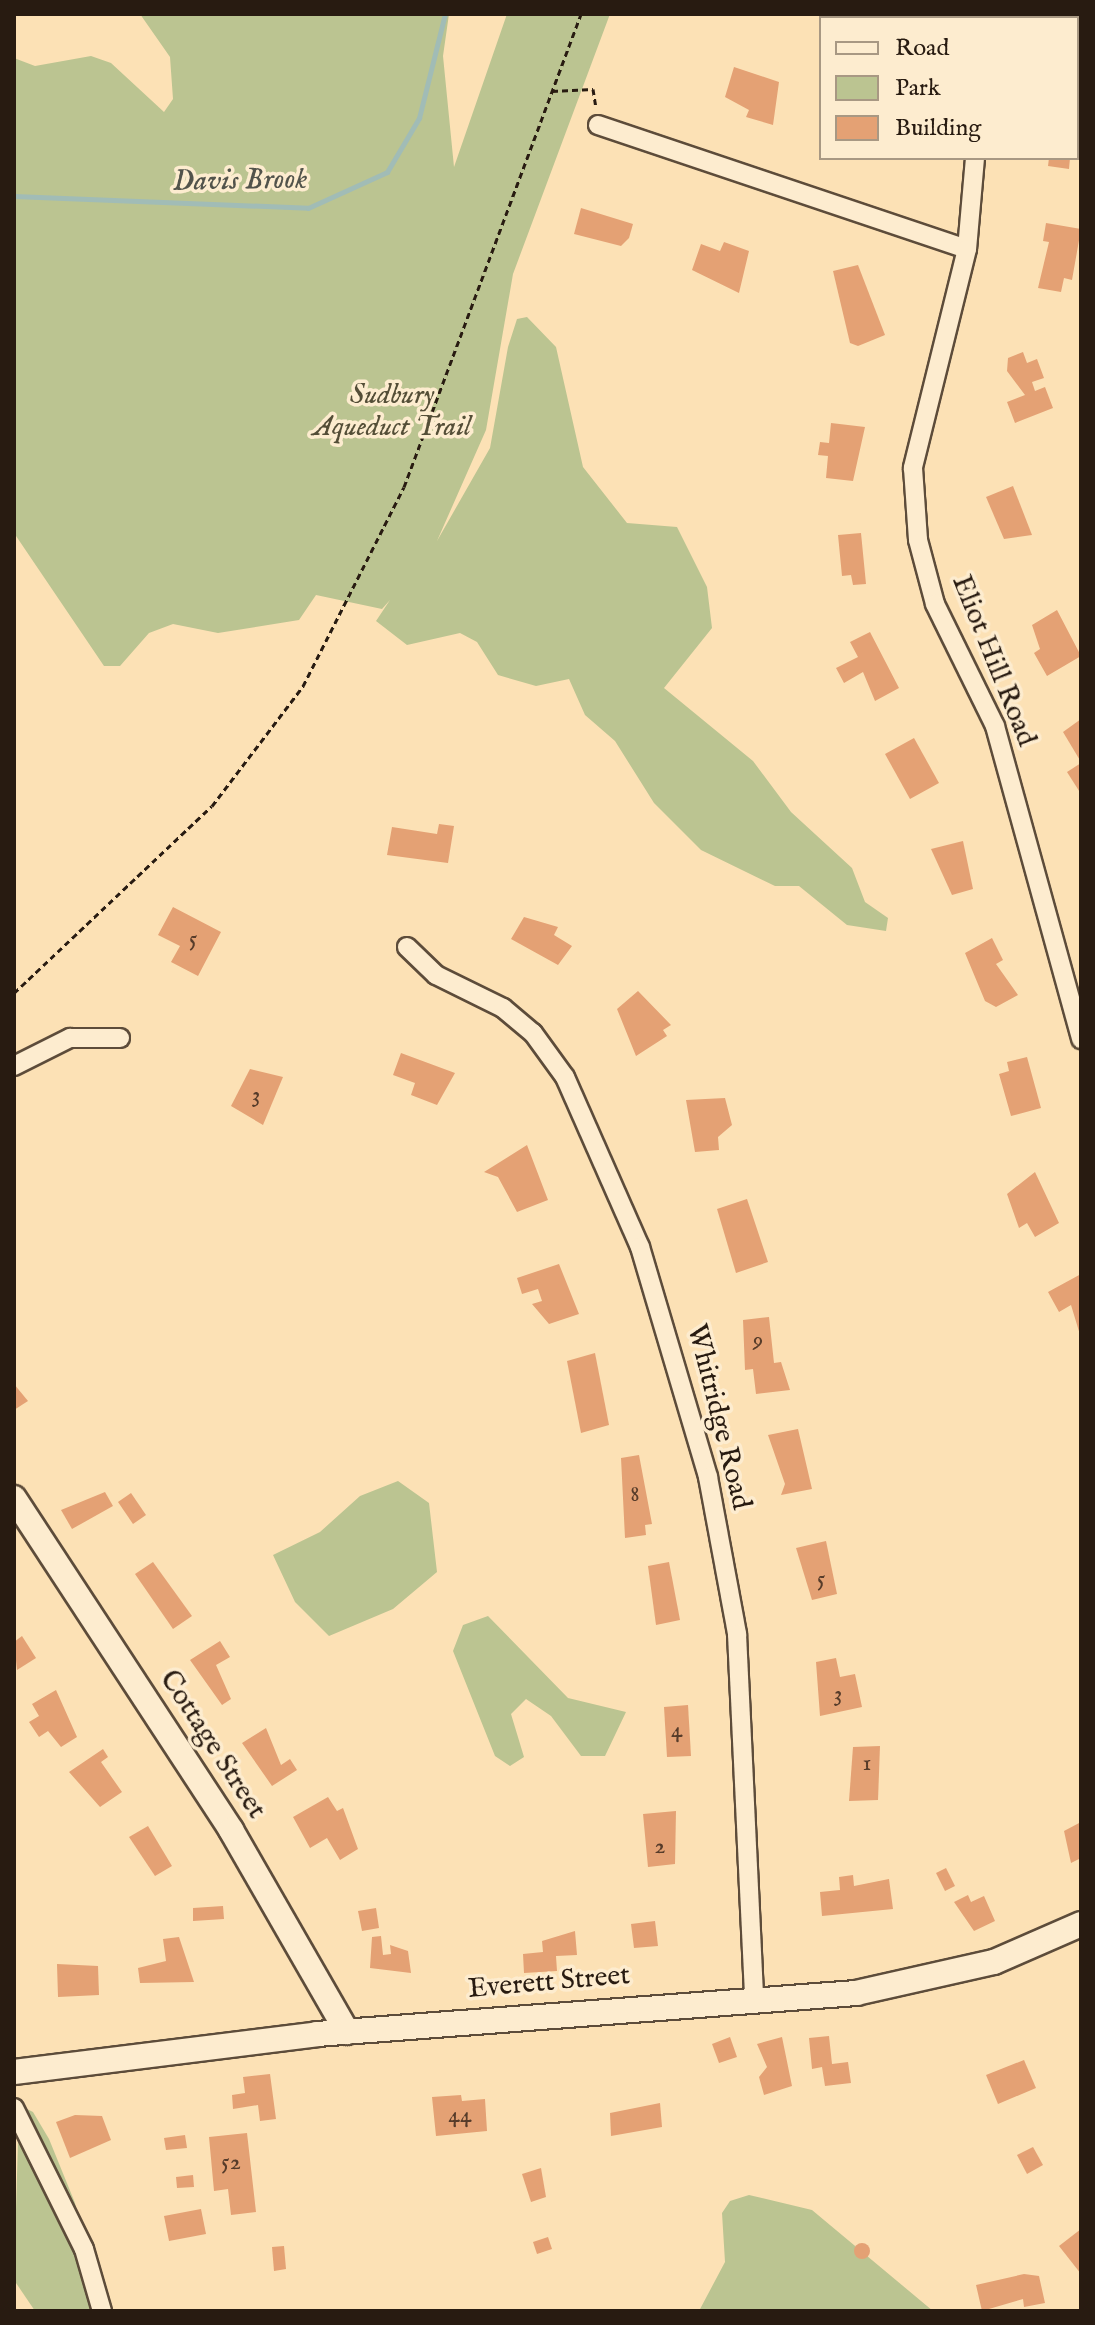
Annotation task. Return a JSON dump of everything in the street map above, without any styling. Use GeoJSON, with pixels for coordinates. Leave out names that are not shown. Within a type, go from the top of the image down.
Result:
{"type":"FeatureCollection","features":[{"type":"Feature","properties":{"kind":"street"},"geometry":{"type":"LineString","coordinates":[[598,125],[967,249]]}},
{"type":"Feature","properties":{"kind":"street","name":"Eliot Hill Road"},"geometry":{"type":"LineString","coordinates":[[975,160],[967,249],[913,468],[918,540],[935,604],[995,726],[1081,1039]]}},
{"type":"Feature","properties":{"kind":"street","name":"Whitridge Road"},"geometry":{"type":"LineString","coordinates":[[407,947],[436,975],[503,1008],[533,1033],[565,1077],[637,1237],[708,1477],[736,1630],[754,1997]]}},
{"type":"Feature","properties":{"kind":"street"},"geometry":{"type":"LineString","coordinates":[[14,1066],[70,1038],[120,1038]]}},
{"type":"Feature","properties":{"kind":"street","name":"Cottage Street"},"geometry":{"type":"LineString","coordinates":[[14,1498],[231,1830],[347,2032]]}},
{"type":"Feature","properties":{"kind":"street","name":"Everett Street"},"geometry":{"type":"LineString","coordinates":[[14,2072],[347,2032],[754,1997],[856,1993],[955,1973],[1081,1924]]}},
{"type":"Feature","properties":{"kind":"street"},"geometry":{"type":"LineString","coordinates":[[14,2108],[84,2249],[102,2311]]}},
{"type":"Feature","properties":{"kind":"path"},"geometry":{"type":"LineString","coordinates":[[14,993],[212,806],[303,686],[404,487],[581,14]]}},
{"type":"Feature","properties":{"kind":"path"},"geometry":{"type":"LineString","coordinates":[[552,91],[593,89],[598,125]]}},
{"type":"Feature","properties":{"kind":"green space","name":"Sudbury Aqueduct Trail"},"geometry":{"type":"Polygon","coordinates":[[[140,14],[449,14],[443,56],[454,167],[507,14],[610,14],[513,274],[486,430],[437,541],[490,448],[508,347],[517,319],[527,317],[556,347],[583,467],[627,523],[677,527],[707,587],[712,628],[664,688],[753,761],[791,812],[852,868],[865,902],[888,918],[886,931],[847,925],[799,886],[775,886],[701,850],[654,803],[615,741],[585,715],[569,679],[536,686],[498,675],[477,642],[460,633],[407,645],[376,621],[390,600],[382,609],[316,595],[299,620],[218,633],[173,624],[149,633],[120,666],[104,666],[14,533],[14,58],[35,66],[91,56],[111,63],[164,112],[173,99],[170,57],[140,14]]]}},
{"type":"Feature","properties":{"kind":"green space"},"geometry":{"type":"Polygon","coordinates":[[[398,1481],[429,1503],[437,1572],[393,1609],[329,1636],[295,1602],[273,1555],[320,1532],[360,1496],[398,1481]]]}},
{"type":"Feature","properties":{"kind":"green space"},"geometry":{"type":"Polygon","coordinates":[[[488,1616],[568,1698],[626,1712],[605,1756],[581,1756],[551,1716],[526,1699],[511,1714],[524,1757],[510,1766],[495,1756],[453,1651],[463,1625],[488,1616]]]}},
{"type":"Feature","properties":{"kind":"green space"},"geometry":{"type":"Polygon","coordinates":[[[19,2105],[33,2112],[49,2139],[75,2203],[98,2311],[35,2311],[14,2280],[19,2105]]]}},
{"type":"Feature","properties":{"kind":"green space"},"geometry":{"type":"Polygon","coordinates":[[[749,2195],[812,2210],[933,2311],[699,2311],[725,2262],[722,2213],[730,2201],[749,2195]]]}},
{"type":"Feature","properties":{"kind":"building"},"geometry":{"type":"Polygon","coordinates":[[[734,67],[779,82],[773,125],[746,117],[749,110],[725,97],[734,67]]]}},
{"type":"Feature","properties":{"kind":"building"},"geometry":{"type":"Polygon","coordinates":[[[1049,160],[1070,160],[1069,169],[1048,166],[1049,160]]]}},
{"type":"Feature","properties":{"kind":"building"},"geometry":{"type":"Polygon","coordinates":[[[581,208],[633,224],[629,238],[621,246],[574,234],[581,208]]]}},
{"type":"Feature","properties":{"kind":"building"},"geometry":{"type":"Polygon","coordinates":[[[1046,223],[1081,229],[1072,280],[1064,278],[1061,292],[1038,288],[1049,242],[1043,241],[1046,223]]]}},
{"type":"Feature","properties":{"kind":"building"},"geometry":{"type":"Polygon","coordinates":[[[724,242],[749,251],[739,293],[692,270],[701,244],[720,251],[724,242]]]}},
{"type":"Feature","properties":{"kind":"building"},"geometry":{"type":"Polygon","coordinates":[[[858,265],[885,335],[858,346],[850,343],[833,271],[858,265]]]}},
{"type":"Feature","properties":{"kind":"building"},"geometry":{"type":"Polygon","coordinates":[[[1023,352],[1027,363],[1037,359],[1044,378],[1032,382],[1035,391],[1045,387],[1053,408],[1015,423],[1007,402],[1025,395],[1007,371],[1008,358],[1023,352]]]}},
{"type":"Feature","properties":{"kind":"building"},"geometry":{"type":"Polygon","coordinates":[[[831,423],[865,427],[853,481],[826,478],[828,456],[818,455],[820,442],[829,443],[831,423]]]}},
{"type":"Feature","properties":{"kind":"building"},"geometry":{"type":"Polygon","coordinates":[[[1013,486],[1032,535],[1004,539],[986,497],[1013,486]]]}},
{"type":"Feature","properties":{"kind":"building"},"geometry":{"type":"Polygon","coordinates":[[[861,533],[866,584],[853,585],[851,575],[842,576],[838,535],[861,533]]]}},
{"type":"Feature","properties":{"kind":"building"},"geometry":{"type":"Polygon","coordinates":[[[1057,610],[1081,656],[1047,676],[1034,653],[1040,649],[1032,625],[1057,610]]]}},
{"type":"Feature","properties":{"kind":"building"},"geometry":{"type":"Polygon","coordinates":[[[870,632],[899,688],[875,701],[863,672],[844,683],[836,668],[858,657],[850,642],[870,632]]]}},
{"type":"Feature","properties":{"kind":"building"},"geometry":{"type":"Polygon","coordinates":[[[1081,719],[1081,762],[1063,732],[1081,719]]]}},
{"type":"Feature","properties":{"kind":"building"},"geometry":{"type":"Polygon","coordinates":[[[914,738],[939,783],[910,799],[885,754],[914,738]]]}},
{"type":"Feature","properties":{"kind":"building"},"geometry":{"type":"Polygon","coordinates":[[[1081,763],[1081,794],[1067,772],[1081,763]]]}},
{"type":"Feature","properties":{"kind":"building"},"geometry":{"type":"Polygon","coordinates":[[[439,824],[454,826],[448,863],[387,855],[392,827],[437,834],[439,824]]]}},
{"type":"Feature","properties":{"kind":"building"},"geometry":{"type":"Polygon","coordinates":[[[963,841],[973,889],[952,895],[931,849],[963,841]]]}},
{"type":"Feature","properties":{"kind":"building"},"geometry":{"type":"Polygon","coordinates":[[[173,907],[221,932],[198,976],[171,962],[180,946],[158,935],[173,907]]]}},
{"type":"Feature","properties":{"kind":"building"},"geometry":{"type":"Polygon","coordinates":[[[524,917],[558,927],[554,935],[572,946],[558,965],[511,939],[524,917]]]}},
{"type":"Feature","properties":{"kind":"building"},"geometry":{"type":"Polygon","coordinates":[[[992,938],[1003,960],[996,964],[1018,995],[996,1007],[985,1001],[965,953],[992,938]]]}},
{"type":"Feature","properties":{"kind":"building"},"geometry":{"type":"Polygon","coordinates":[[[638,991],[671,1025],[663,1030],[667,1036],[636,1056],[617,1009],[638,991]]]}},
{"type":"Feature","properties":{"kind":"building"},"geometry":{"type":"Polygon","coordinates":[[[401,1053],[455,1073],[437,1105],[411,1095],[415,1083],[393,1075],[401,1053]]]}},
{"type":"Feature","properties":{"kind":"building"},"geometry":{"type":"Polygon","coordinates":[[[1027,1057],[1041,1108],[1011,1116],[999,1074],[1009,1071],[1007,1062],[1027,1057]]]}},
{"type":"Feature","properties":{"kind":"building"},"geometry":{"type":"Polygon","coordinates":[[[250,1069],[283,1077],[263,1125],[231,1106],[250,1069]]]}},
{"type":"Feature","properties":{"kind":"building"},"geometry":{"type":"Polygon","coordinates":[[[725,1098],[732,1125],[718,1137],[719,1150],[695,1152],[686,1100],[725,1098]]]}},
{"type":"Feature","properties":{"kind":"building"},"geometry":{"type":"Polygon","coordinates":[[[527,1145],[548,1200],[517,1212],[498,1177],[484,1172],[527,1145]]]}},
{"type":"Feature","properties":{"kind":"building"},"geometry":{"type":"Polygon","coordinates":[[[1035,1172],[1059,1223],[1035,1237],[1027,1223],[1019,1228],[1007,1194],[1035,1172]]]}},
{"type":"Feature","properties":{"kind":"building"},"geometry":{"type":"Polygon","coordinates":[[[747,1199],[768,1262],[736,1273],[717,1209],[747,1199]]]}},
{"type":"Feature","properties":{"kind":"building"},"geometry":{"type":"Polygon","coordinates":[[[559,1264],[579,1314],[549,1324],[532,1304],[542,1301],[538,1289],[522,1294],[517,1278],[559,1264]]]}},
{"type":"Feature","properties":{"kind":"building"},"geometry":{"type":"Polygon","coordinates":[[[1081,1274],[1081,1338],[1071,1305],[1059,1312],[1048,1292],[1081,1274]]]}},
{"type":"Feature","properties":{"kind":"building"},"geometry":{"type":"Polygon","coordinates":[[[769,1317],[774,1363],[781,1362],[790,1390],[756,1394],[753,1369],[745,1370],[743,1320],[769,1317]]]}},
{"type":"Feature","properties":{"kind":"building"},"geometry":{"type":"Polygon","coordinates":[[[595,1353],[609,1425],[581,1433],[567,1361],[595,1353]]]}},
{"type":"Feature","properties":{"kind":"building"},"geometry":{"type":"Polygon","coordinates":[[[14,1384],[28,1401],[14,1410],[14,1384]]]}},
{"type":"Feature","properties":{"kind":"building"},"geometry":{"type":"Polygon","coordinates":[[[798,1429],[812,1489],[781,1495],[785,1484],[768,1435],[798,1429]]]}},
{"type":"Feature","properties":{"kind":"building"},"geometry":{"type":"Polygon","coordinates":[[[639,1455],[652,1524],[645,1525],[646,1535],[625,1538],[621,1458],[639,1455]]]}},
{"type":"Feature","properties":{"kind":"building"},"geometry":{"type":"Polygon","coordinates":[[[105,1492],[113,1506],[72,1529],[61,1510],[105,1492]]]}},
{"type":"Feature","properties":{"kind":"building"},"geometry":{"type":"Polygon","coordinates":[[[131,1493],[146,1515],[133,1524],[118,1502],[131,1493]]]}},
{"type":"Feature","properties":{"kind":"building"},"geometry":{"type":"Polygon","coordinates":[[[826,1541],[837,1594],[812,1600],[796,1548],[826,1541]]]}},
{"type":"Feature","properties":{"kind":"building"},"geometry":{"type":"Polygon","coordinates":[[[153,1562],[192,1616],[173,1629],[135,1574],[153,1562]]]}},
{"type":"Feature","properties":{"kind":"building"},"geometry":{"type":"Polygon","coordinates":[[[669,1562],[680,1620],[656,1625],[648,1566],[669,1562]]]}},
{"type":"Feature","properties":{"kind":"building"},"geometry":{"type":"Polygon","coordinates":[[[22,1636],[36,1658],[17,1670],[14,1642],[22,1636]]]}},
{"type":"Feature","properties":{"kind":"building"},"geometry":{"type":"Polygon","coordinates":[[[220,1641],[230,1657],[216,1665],[231,1699],[222,1705],[190,1660],[220,1641]]]}},
{"type":"Feature","properties":{"kind":"building"},"geometry":{"type":"Polygon","coordinates":[[[836,1658],[840,1677],[855,1674],[862,1707],[820,1716],[816,1662],[836,1658]]]}},
{"type":"Feature","properties":{"kind":"building"},"geometry":{"type":"Polygon","coordinates":[[[56,1690],[77,1737],[61,1747],[48,1731],[39,1737],[29,1722],[39,1716],[32,1704],[56,1690]]]}},
{"type":"Feature","properties":{"kind":"building"},"geometry":{"type":"Polygon","coordinates":[[[688,1705],[691,1756],[667,1757],[664,1707],[688,1705]]]}},
{"type":"Feature","properties":{"kind":"building"},"geometry":{"type":"Polygon","coordinates":[[[266,1728],[281,1765],[290,1759],[297,1770],[272,1786],[242,1743],[266,1728]]]}},
{"type":"Feature","properties":{"kind":"building"},"geometry":{"type":"Polygon","coordinates":[[[880,1746],[878,1800],[849,1801],[853,1747],[880,1746]]]}},
{"type":"Feature","properties":{"kind":"building"},"geometry":{"type":"Polygon","coordinates":[[[103,1749],[108,1757],[101,1762],[122,1792],[100,1807],[69,1772],[103,1749]]]}},
{"type":"Feature","properties":{"kind":"building"},"geometry":{"type":"Polygon","coordinates":[[[328,1797],[337,1811],[343,1808],[358,1849],[340,1860],[327,1838],[310,1848],[293,1817],[328,1797]]]}},
{"type":"Feature","properties":{"kind":"building"},"geometry":{"type":"Polygon","coordinates":[[[676,1811],[675,1864],[648,1867],[643,1814],[676,1811]]]}},
{"type":"Feature","properties":{"kind":"building"},"geometry":{"type":"Polygon","coordinates":[[[1081,1822],[1081,1858],[1071,1863],[1064,1831],[1081,1822]]]}},
{"type":"Feature","properties":{"kind":"building"},"geometry":{"type":"Polygon","coordinates":[[[148,1826],[172,1866],[155,1876],[129,1837],[148,1826]]]}},
{"type":"Feature","properties":{"kind":"building"},"geometry":{"type":"Polygon","coordinates":[[[946,1868],[955,1886],[945,1891],[936,1873],[946,1868]]]}},
{"type":"Feature","properties":{"kind":"building"},"geometry":{"type":"Polygon","coordinates":[[[853,1875],[854,1886],[889,1879],[893,1909],[822,1916],[820,1892],[840,1890],[839,1877],[853,1875]]]}},
{"type":"Feature","properties":{"kind":"building"},"geometry":{"type":"Polygon","coordinates":[[[968,1895],[971,1902],[984,1896],[995,1921],[974,1931],[954,1902],[968,1895]]]}},
{"type":"Feature","properties":{"kind":"building"},"geometry":{"type":"Polygon","coordinates":[[[223,1906],[224,1919],[193,1921],[193,1908],[223,1906]]]}},
{"type":"Feature","properties":{"kind":"building"},"geometry":{"type":"Polygon","coordinates":[[[376,1908],[379,1928],[362,1931],[358,1911],[376,1908]]]}},
{"type":"Feature","properties":{"kind":"building"},"geometry":{"type":"Polygon","coordinates":[[[655,1921],[658,1946],[634,1948],[631,1924],[655,1921]]]}},
{"type":"Feature","properties":{"kind":"building"},"geometry":{"type":"Polygon","coordinates":[[[575,1931],[577,1955],[556,1956],[557,1971],[524,1973],[523,1954],[543,1952],[542,1941],[575,1931]]]}},
{"type":"Feature","properties":{"kind":"building"},"geometry":{"type":"Polygon","coordinates":[[[381,1936],[383,1955],[391,1954],[390,1945],[408,1951],[411,1973],[370,1968],[372,1937],[381,1936]]]}},
{"type":"Feature","properties":{"kind":"building"},"geometry":{"type":"Polygon","coordinates":[[[179,1937],[194,1982],[140,1983],[138,1968],[166,1961],[163,1939],[179,1937]]]}},
{"type":"Feature","properties":{"kind":"building"},"geometry":{"type":"Polygon","coordinates":[[[57,1964],[98,1966],[99,1995],[58,1997],[57,1964]]]}},
{"type":"Feature","properties":{"kind":"building"},"geometry":{"type":"Polygon","coordinates":[[[829,2036],[832,2064],[848,2062],[851,2083],[825,2086],[822,2067],[812,2069],[809,2038],[829,2036]]]}},
{"type":"Feature","properties":{"kind":"building"},"geometry":{"type":"Polygon","coordinates":[[[730,2037],[737,2057],[719,2063],[712,2044],[730,2037]]]}},
{"type":"Feature","properties":{"kind":"building"},"geometry":{"type":"Polygon","coordinates":[[[782,2037],[792,2086],[764,2095],[759,2077],[767,2067],[757,2044],[782,2037]]]}},
{"type":"Feature","properties":{"kind":"building"},"geometry":{"type":"Polygon","coordinates":[[[1024,2060],[1036,2088],[998,2104],[986,2075],[1024,2060]]]}},
{"type":"Feature","properties":{"kind":"building"},"geometry":{"type":"Polygon","coordinates":[[[270,2074],[276,2119],[260,2121],[258,2105],[233,2109],[232,2095],[245,2093],[243,2077],[270,2074]]]}},
{"type":"Feature","properties":{"kind":"building"},"geometry":{"type":"Polygon","coordinates":[[[461,2095],[462,2101],[485,2099],[487,2131],[436,2136],[432,2097],[461,2095]]]}},
{"type":"Feature","properties":{"kind":"building"},"geometry":{"type":"Polygon","coordinates":[[[660,2103],[662,2127],[611,2136],[610,2113],[660,2103]]]}},
{"type":"Feature","properties":{"kind":"building"},"geometry":{"type":"Polygon","coordinates":[[[75,2115],[102,2116],[111,2140],[70,2158],[56,2122],[75,2115]]]}},
{"type":"Feature","properties":{"kind":"building"},"geometry":{"type":"Polygon","coordinates":[[[247,2133],[256,2212],[231,2215],[228,2189],[214,2191],[209,2137],[247,2133]]]}},
{"type":"Feature","properties":{"kind":"building"},"geometry":{"type":"Polygon","coordinates":[[[185,2135],[187,2148],[166,2150],[164,2138],[185,2135]]]}},
{"type":"Feature","properties":{"kind":"building"},"geometry":{"type":"Polygon","coordinates":[[[1033,2147],[1043,2165],[1027,2174],[1017,2155],[1033,2147]]]}},
{"type":"Feature","properties":{"kind":"building"},"geometry":{"type":"Polygon","coordinates":[[[541,2168],[546,2197],[531,2202],[522,2174],[541,2168]]]}},
{"type":"Feature","properties":{"kind":"building"},"geometry":{"type":"Polygon","coordinates":[[[193,2175],[194,2187],[177,2188],[176,2177],[193,2175]]]}},
{"type":"Feature","properties":{"kind":"building"},"geometry":{"type":"Polygon","coordinates":[[[201,2209],[206,2234],[169,2241],[164,2216],[201,2209]]]}},
{"type":"Feature","properties":{"kind":"building"},"geometry":{"type":"Polygon","coordinates":[[[1081,2229],[1081,2274],[1059,2246],[1081,2229]]]}},
{"type":"Feature","properties":{"kind":"building"},"geometry":{"type":"Polygon","coordinates":[[[548,2237],[552,2249],[537,2254],[533,2242],[548,2237]]]}},
{"type":"Feature","properties":{"kind":"building"},"geometry":{"type":"Polygon","coordinates":[[[862,2243],[868,2245],[868,2257],[862,2259],[856,2257],[854,2251],[856,2245],[862,2243]]]}},
{"type":"Feature","properties":{"kind":"building"},"geometry":{"type":"Polygon","coordinates":[[[284,2246],[286,2269],[274,2271],[272,2247],[284,2246]]]}},
{"type":"Feature","properties":{"kind":"building"},"geometry":{"type":"Polygon","coordinates":[[[1024,2274],[1039,2276],[1045,2303],[1024,2307],[1023,2299],[982,2311],[976,2285],[1024,2274]]]}},
{"type":"Feature","properties":{"kind":"waterway","name":"Davis Brook"},"geometry":{"type":"LineString","coordinates":[[14,196],[308,208],[387,172],[419,118],[445,14]]}}]}
